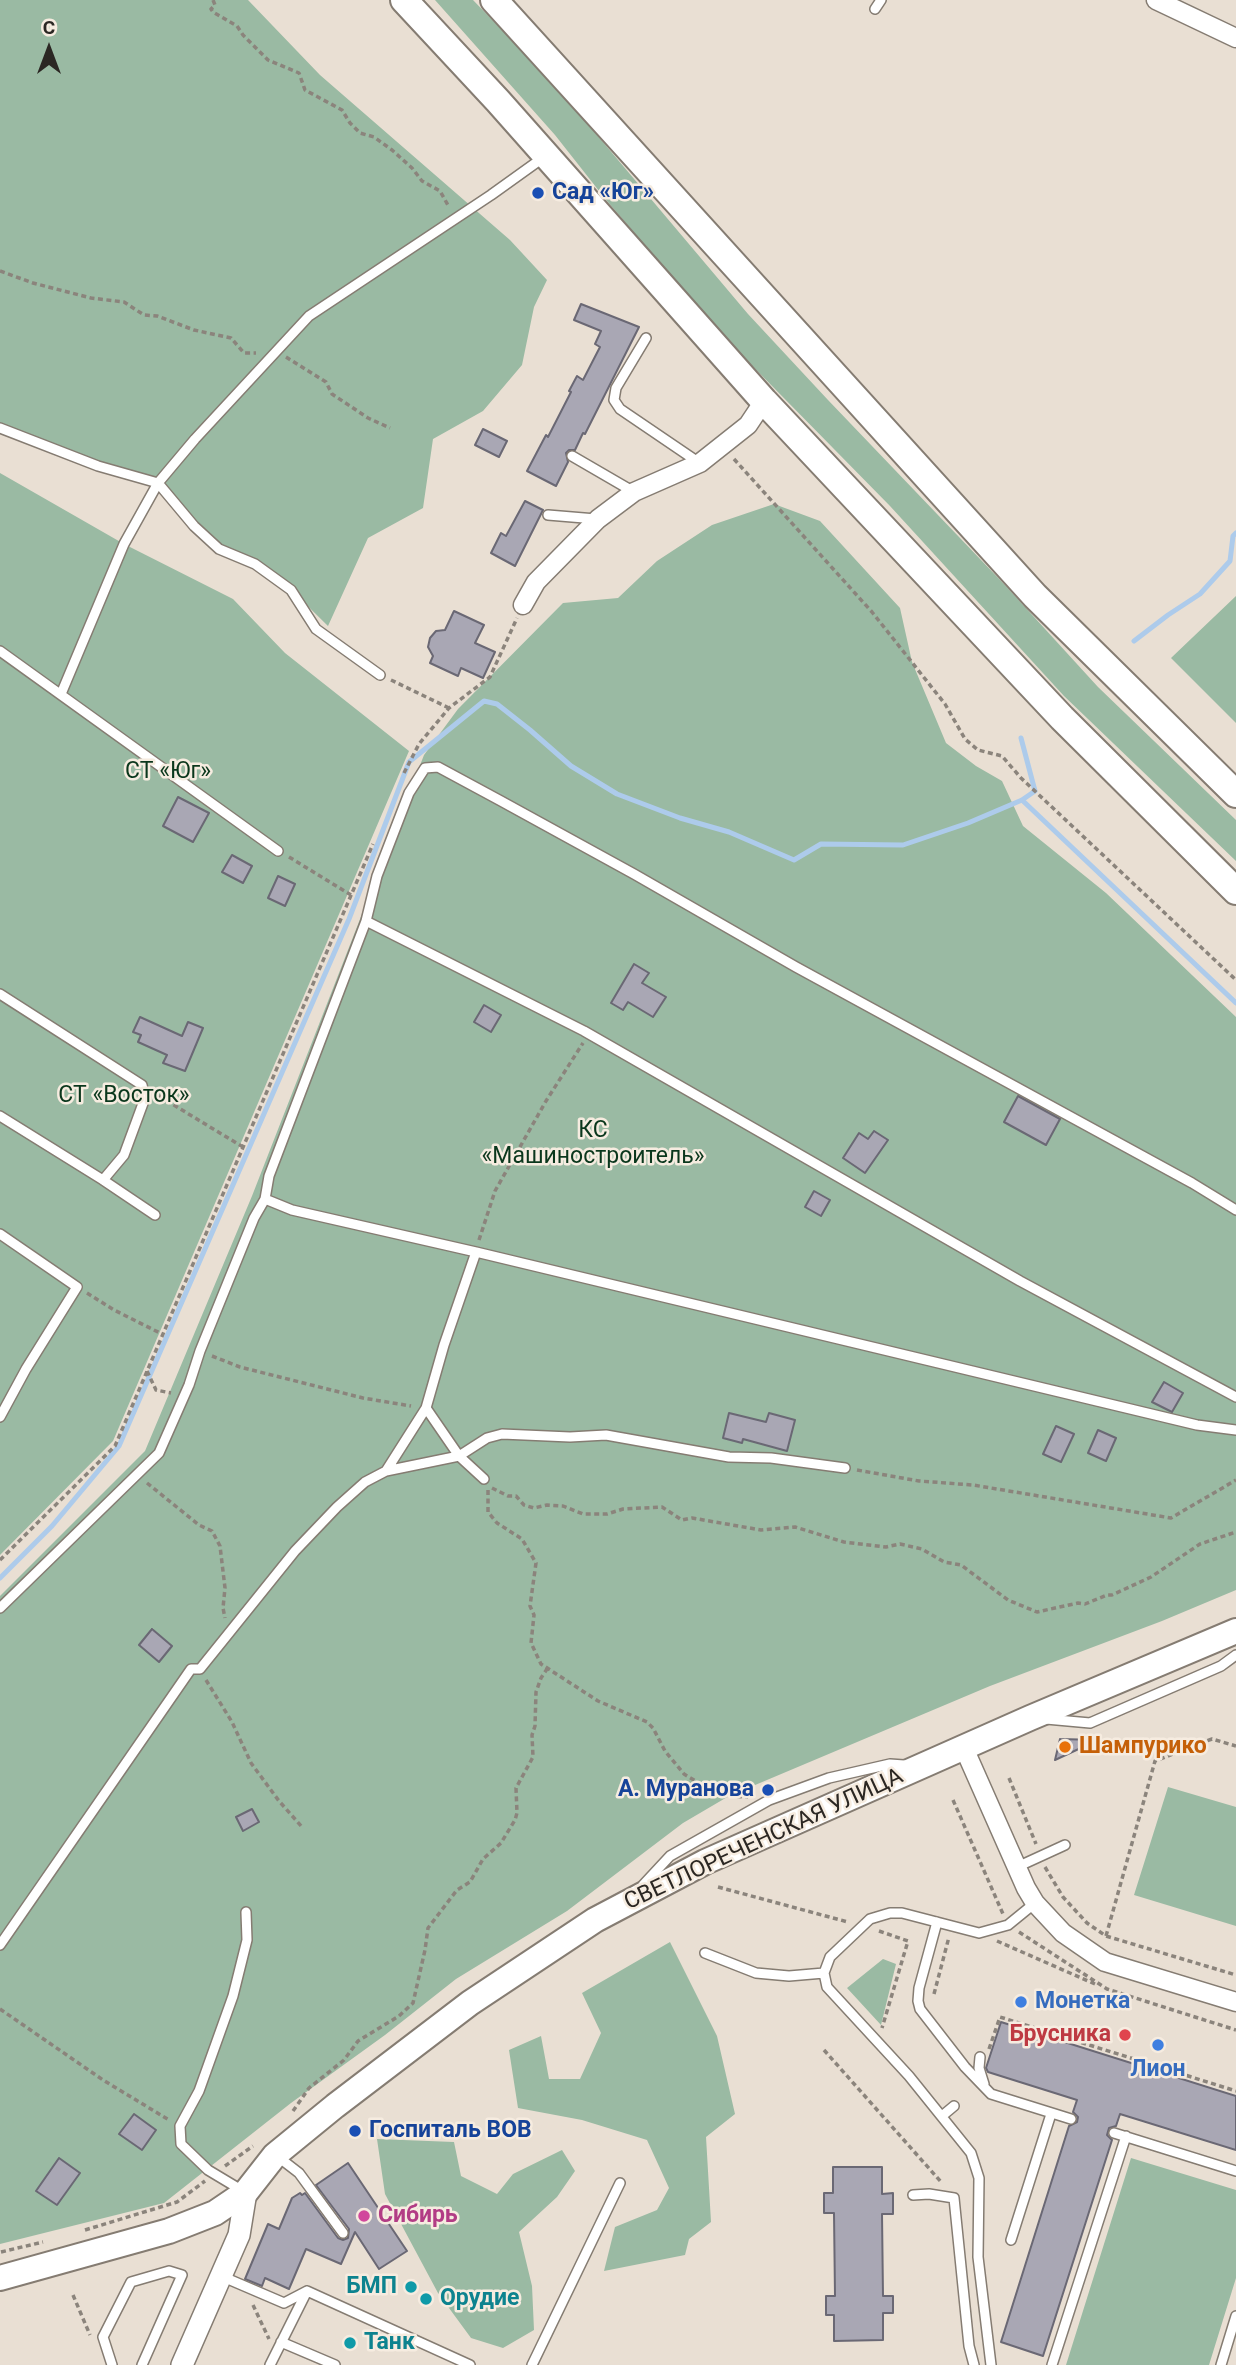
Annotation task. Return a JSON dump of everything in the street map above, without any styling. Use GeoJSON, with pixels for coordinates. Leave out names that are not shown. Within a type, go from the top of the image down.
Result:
{"type":"FeatureCollection","features":[{"type":"Feature","properties":{"kind":"main road"},"geometry":{"type":"LineString","coordinates":[[404,0],[764,401],[1062,718],[1236,891]]}},
{"type":"Feature","properties":{"kind":"main road"},"geometry":{"type":"LineString","coordinates":[[494,0],[1035,596],[1236,794]]}},
{"type":"Feature","properties":{"kind":"main road","name":"СВЕТЛОРЕЧЕНСКАЯ УЛИЦА"},"geometry":{"type":"LineString","coordinates":[[0,2278],[169,2231],[215,2213],[246,2192],[265,2150],[335,2106],[470,2003],[628,1901],[705,1862],[1030,1717],[1236,1631]]}},
{"type":"Feature","properties":{"kind":"street"},"geometry":{"type":"LineString","coordinates":[[1158,1],[1236,38]]}},
{"type":"Feature","properties":{"kind":"street"},"geometry":{"type":"LineString","coordinates":[[523,605],[536,582],[598,519],[634,492],[700,463],[748,425],[764,401]]}},
{"type":"Feature","properties":{"kind":"street"},"geometry":{"type":"LineString","coordinates":[[964,1748],[1035,1903],[1063,1933],[1105,1962],[1236,2002]]}},
{"type":"Feature","properties":{"kind":"street"},"geometry":{"type":"LineString","coordinates":[[182,2365],[239,2235],[246,2192]]}},
{"type":"Feature","properties":{"kind":"lane"},"geometry":{"type":"LineString","coordinates":[[875,9],[881,0]]}},
{"type":"Feature","properties":{"kind":"lane"},"geometry":{"type":"LineString","coordinates":[[61,694],[124,544],[158,483],[195,439],[309,316],[546,156]]}},
{"type":"Feature","properties":{"kind":"lane"},"geometry":{"type":"LineString","coordinates":[[646,338],[616,387],[614,400],[620,409],[700,463]]}},
{"type":"Feature","properties":{"kind":"lane"},"geometry":{"type":"LineString","coordinates":[[0,428],[99,466],[158,483],[194,526],[219,549],[255,564],[291,590],[316,629],[380,675]]}},
{"type":"Feature","properties":{"kind":"lane"},"geometry":{"type":"LineString","coordinates":[[572,456],[634,492]]}},
{"type":"Feature","properties":{"kind":"lane"},"geometry":{"type":"LineString","coordinates":[[548,515],[598,519]]}},
{"type":"Feature","properties":{"kind":"lane"},"geometry":{"type":"LineString","coordinates":[[0,650],[278,851]]}},
{"type":"Feature","properties":{"kind":"lane"},"geometry":{"type":"LineString","coordinates":[[0,1608],[159,1453],[189,1385],[254,1218],[265,1199],[269,1176],[366,921],[377,876],[409,793],[425,768],[438,767],[622,867],[808,974],[1236,1210]]}},
{"type":"Feature","properties":{"kind":"lane"},"geometry":{"type":"LineString","coordinates":[[366,921],[590,1034],[1020,1281],[1236,1397]]}},
{"type":"Feature","properties":{"kind":"lane"},"geometry":{"type":"LineString","coordinates":[[0,994],[142,1086],[145,1098],[124,1155],[103,1180]]}},
{"type":"Feature","properties":{"kind":"lane"},"geometry":{"type":"LineString","coordinates":[[0,1116],[155,1215]]}},
{"type":"Feature","properties":{"kind":"lane"},"geometry":{"type":"LineString","coordinates":[[265,1199],[292,1210],[1184,1422],[1236,1430]]}},
{"type":"Feature","properties":{"kind":"lane"},"geometry":{"type":"LineString","coordinates":[[0,1234],[77,1287],[0,1417]]}},
{"type":"Feature","properties":{"kind":"lane"},"geometry":{"type":"LineString","coordinates":[[386,1471],[426,1408],[476,1252]]}},
{"type":"Feature","properties":{"kind":"lane"},"geometry":{"type":"LineString","coordinates":[[426,1408],[458,1456],[484,1479]]}},
{"type":"Feature","properties":{"kind":"lane"},"geometry":{"type":"LineString","coordinates":[[0,1945],[191,1669],[200,1669],[295,1551],[365,1482],[386,1471],[458,1456],[487,1438],[502,1434],[570,1437],[606,1435],[729,1457],[771,1458],[845,1468]]}},
{"type":"Feature","properties":{"kind":"lane"},"geometry":{"type":"LineString","coordinates":[[1030,1717],[1090,1723],[1221,1667],[1236,1655]]}},
{"type":"Feature","properties":{"kind":"lane"},"geometry":{"type":"LineString","coordinates":[[1017,1867],[1065,1845]]}},
{"type":"Feature","properties":{"kind":"lane"},"geometry":{"type":"LineString","coordinates":[[991,2365],[978,2257],[979,2178],[971,2153],[877,2041],[827,1987],[824,1973],[830,1957],[870,1919],[890,1913],[902,1913],[979,1933],[1008,1925],[1035,1903]]}},
{"type":"Feature","properties":{"kind":"lane"},"geometry":{"type":"LineString","coordinates":[[246,1912],[247,1940],[233,1996],[199,2091],[180,2126],[181,2144],[213,2173],[246,2192]]}},
{"type":"Feature","properties":{"kind":"lane"},"geometry":{"type":"LineString","coordinates":[[937,1922],[918,2001],[920,2009],[965,2067],[991,2094],[1071,2119]]}},
{"type":"Feature","properties":{"kind":"lane"},"geometry":{"type":"LineString","coordinates":[[705,1953],[756,1973],[789,1976],[824,1973]]}},
{"type":"Feature","properties":{"kind":"lane"},"geometry":{"type":"LineString","coordinates":[[980,2057],[981,2074],[991,2094]]}},
{"type":"Feature","properties":{"kind":"lane"},"geometry":{"type":"LineString","coordinates":[[942,2116],[954,2106]]}},
{"type":"Feature","properties":{"kind":"lane"},"geometry":{"type":"LineString","coordinates":[[1011,2240],[1051,2113]]}},
{"type":"Feature","properties":{"kind":"lane"},"geometry":{"type":"LineString","coordinates":[[1114,2133],[1236,2171]]}},
{"type":"Feature","properties":{"kind":"lane"},"geometry":{"type":"LineString","coordinates":[[1052,2365],[1126,2136]]}},
{"type":"Feature","properties":{"kind":"lane"},"geometry":{"type":"LineString","coordinates":[[265,2150],[299,2173],[343,2233]]}},
{"type":"Feature","properties":{"kind":"lane"},"geometry":{"type":"LineString","coordinates":[[532,2365],[620,2183]]}},
{"type":"Feature","properties":{"kind":"lane"},"geometry":{"type":"LineString","coordinates":[[914,2195],[929,2194],[954,2198],[969,2347],[974,2365]]}},
{"type":"Feature","properties":{"kind":"lane"},"geometry":{"type":"LineString","coordinates":[[112,2365],[103,2337],[131,2282],[169,2271],[182,2275],[142,2365]]}},
{"type":"Feature","properties":{"kind":"lane"},"geometry":{"type":"LineString","coordinates":[[221,2276],[284,2302],[307,2291],[470,2365]]}},
{"type":"Feature","properties":{"kind":"lane"},"geometry":{"type":"LineString","coordinates":[[270,2365],[307,2291]]}},
{"type":"Feature","properties":{"kind":"lane"},"geometry":{"type":"LineString","coordinates":[[1221,2365],[1236,2316]]}},
{"type":"Feature","properties":{"kind":"lane"},"geometry":{"type":"LineString","coordinates":[[281,2342],[335,2365]]}},
{"type":"Feature","properties":{"kind":"path"},"geometry":{"type":"LineString","coordinates":[[213,0],[213,12],[237,26],[268,60],[299,73],[305,90],[342,110],[360,133],[374,137],[392,150],[422,181],[440,191],[458,217]]}},
{"type":"Feature","properties":{"kind":"path"},"geometry":{"type":"LineString","coordinates":[[0,271],[91,298],[124,302],[144,315],[157,316],[194,330],[231,338],[244,353],[276,352],[326,382],[332,394],[368,418],[390,428]]}},
{"type":"Feature","properties":{"kind":"path"},"geometry":{"type":"LineString","coordinates":[[722,447],[872,612],[945,704],[965,739],[978,750],[1002,756],[1026,782],[1236,980]]}},
{"type":"Feature","properties":{"kind":"path"},"geometry":{"type":"LineString","coordinates":[[401,779],[419,744],[449,708],[490,677],[523,605]]}},
{"type":"Feature","properties":{"kind":"path"},"geometry":{"type":"LineString","coordinates":[[380,675],[449,708]]}},
{"type":"Feature","properties":{"kind":"path"},"geometry":{"type":"LineString","coordinates":[[0,1560],[115,1446],[375,839]]}},
{"type":"Feature","properties":{"kind":"path"},"geometry":{"type":"LineString","coordinates":[[278,851],[351,895]]}},
{"type":"Feature","properties":{"kind":"path"},"geometry":{"type":"LineString","coordinates":[[476,1252],[495,1191],[546,1101],[590,1034]]}},
{"type":"Feature","properties":{"kind":"path"},"geometry":{"type":"LineString","coordinates":[[142,1086],[243,1147]]}},
{"type":"Feature","properties":{"kind":"path"},"geometry":{"type":"LineString","coordinates":[[77,1287],[114,1310],[162,1334]]}},
{"type":"Feature","properties":{"kind":"path"},"geometry":{"type":"LineString","coordinates":[[200,1351],[253,1370],[363,1398],[426,1408]]}},
{"type":"Feature","properties":{"kind":"path"},"geometry":{"type":"LineString","coordinates":[[146,1370],[156,1390],[168,1394],[189,1385]]}},
{"type":"Feature","properties":{"kind":"path"},"geometry":{"type":"LineString","coordinates":[[845,1468],[919,1480],[973,1485],[1171,1518],[1236,1480]]}},
{"type":"Feature","properties":{"kind":"path"},"geometry":{"type":"LineString","coordinates":[[138,1475],[159,1495],[199,1525],[212,1531],[220,1546],[225,1588],[223,1608],[228,1636]]}},
{"type":"Feature","properties":{"kind":"path"},"geometry":{"type":"LineString","coordinates":[[754,1797],[729,1796],[684,1774],[646,1721],[598,1702],[565,1677],[541,1664],[531,1643],[534,1615],[530,1606],[536,1563],[522,1539],[497,1523],[488,1512],[486,1485],[508,1496],[516,1496],[524,1505],[534,1508],[555,1506],[583,1514],[607,1514],[624,1509],[662,1507],[682,1520],[692,1518],[761,1530],[795,1527],[844,1542],[886,1547],[900,1544],[922,1549],[944,1562],[961,1565],[1008,1600],[1037,1612],[1078,1603],[1086,1604],[1112,1595],[1151,1577],[1199,1544],[1236,1532]]}},
{"type":"Feature","properties":{"kind":"path"},"geometry":{"type":"LineString","coordinates":[[200,1669],[233,1722],[251,1763],[302,1827]]}},
{"type":"Feature","properties":{"kind":"path"},"geometry":{"type":"LineString","coordinates":[[289,2117],[309,2088],[344,2060],[358,2040],[399,2016],[413,2003],[428,1928],[457,1891],[470,1882],[483,1859],[501,1843],[517,1813],[518,1784],[533,1758],[536,1692],[547,1669]]}},
{"type":"Feature","properties":{"kind":"path"},"geometry":{"type":"LineString","coordinates":[[1105,1936],[1155,1761],[1212,1739],[1236,1746]]}},
{"type":"Feature","properties":{"kind":"path"},"geometry":{"type":"LineString","coordinates":[[1009,1777],[1049,1877],[1087,1923],[1105,1936],[1236,1975]]}},
{"type":"Feature","properties":{"kind":"path"},"geometry":{"type":"LineString","coordinates":[[718,1887],[863,1926],[908,1941],[877,2041]]}},
{"type":"Feature","properties":{"kind":"path"},"geometry":{"type":"LineString","coordinates":[[932,2001],[952,1925]]}},
{"type":"Feature","properties":{"kind":"path"},"geometry":{"type":"LineString","coordinates":[[979,1933],[1107,1989]]}},
{"type":"Feature","properties":{"kind":"path"},"geometry":{"type":"LineString","coordinates":[[0,2009],[103,2080],[180,2126]]}},
{"type":"Feature","properties":{"kind":"path"},"geometry":{"type":"LineString","coordinates":[[981,2074],[1000,2017],[1236,2091]]}},
{"type":"Feature","properties":{"kind":"path"},"geometry":{"type":"LineString","coordinates":[[824,2050],[954,2198]]}},
{"type":"Feature","properties":{"kind":"path"},"geometry":{"type":"LineString","coordinates":[[75,2233],[177,2202],[197,2190],[213,2173],[265,2150]]}},
{"type":"Feature","properties":{"kind":"path"},"geometry":{"type":"LineString","coordinates":[[1,2252],[51,2240]]}},
{"type":"Feature","properties":{"kind":"path"},"geometry":{"type":"LineString","coordinates":[[73,2295],[93,2342]]}},
{"type":"Feature","properties":{"kind":"path"},"geometry":{"type":"LineString","coordinates":[[253,2304],[276,2353]]}},
{"type":"Feature","properties":{"kind":"green space"},"geometry":{"type":"Polygon","coordinates":[[[0,0],[248,0],[320,75],[510,240],[547,280],[534,307],[522,365],[483,411],[433,439],[423,508],[368,538],[328,626],[272,571],[219,549],[158,483],[0,428],[0,0]]]}},
{"type":"Feature","properties":{"kind":"green space"},"geometry":{"type":"Polygon","coordinates":[[[435,0],[473,0],[503,31],[575,109],[748,314],[1098,687],[1236,820],[1236,861],[1064,696],[890,506],[719,332],[607,201],[555,135],[435,0]]]}},
{"type":"Feature","properties":{"kind":"green space"},"geometry":{"type":"Polygon","coordinates":[[[0,473],[124,544],[233,599],[285,653],[409,751],[113,1441],[0,1555],[0,473]]]}},
{"type":"Feature","properties":{"kind":"green space","name":"КС «Машиностроитель»"},"geometry":{"type":"Polygon","coordinates":[[[774,504],[820,521],[900,608],[912,662],[946,743],[976,766],[1002,781],[1023,826],[1106,893],[1236,1017],[1236,1590],[990,1686],[729,1796],[683,1823],[567,1911],[456,1979],[164,2203],[0,2244],[0,1596],[145,1451],[252,1196],[424,755],[458,709],[563,603],[618,598],[657,561],[712,525],[774,504]]]}},
{"type":"Feature","properties":{"kind":"green space"},"geometry":{"type":"Polygon","coordinates":[[[1236,596],[1236,723],[1171,658],[1236,596]]]}},
{"type":"Feature","properties":{"kind":"green space"},"geometry":{"type":"Polygon","coordinates":[[[1168,1787],[1236,1807],[1236,1926],[1134,1895],[1168,1787]]]}},
{"type":"Feature","properties":{"kind":"green space"},"geometry":{"type":"Polygon","coordinates":[[[670,1942],[717,2036],[735,2114],[706,2137],[711,2222],[689,2239],[685,2255],[604,2271],[615,2227],[657,2210],[669,2188],[647,2140],[582,2120],[518,2108],[509,2050],[541,2036],[549,2079],[580,2079],[601,2033],[582,1993],[670,1942]]]}},
{"type":"Feature","properties":{"kind":"green space"},"geometry":{"type":"Polygon","coordinates":[[[883,1959],[896,1964],[881,2025],[847,1988],[883,1959]]]}},
{"type":"Feature","properties":{"kind":"green space"},"geometry":{"type":"Polygon","coordinates":[[[377,2139],[454,2142],[461,2176],[497,2194],[513,2174],[562,2150],[575,2171],[557,2197],[519,2232],[532,2286],[534,2330],[503,2348],[471,2338],[438,2293],[385,2194],[377,2139]]]}},
{"type":"Feature","properties":{"kind":"green space"},"geometry":{"type":"Polygon","coordinates":[[[1131,2158],[1236,2190],[1236,2278],[1209,2365],[1066,2365],[1131,2158]]]}},
{"type":"Feature","properties":{"kind":"building"},"geometry":{"type":"Polygon","coordinates":[[[581,304],[639,327],[585,434],[583,433],[575,450],[566,453],[568,462],[556,486],[527,471],[546,435],[548,437],[577,376],[583,380],[600,347],[595,344],[601,331],[574,320],[581,304]]]}},
{"type":"Feature","properties":{"kind":"building"},"geometry":{"type":"Polygon","coordinates":[[[483,429],[507,441],[499,457],[475,445],[483,429]]]}},
{"type":"Feature","properties":{"kind":"building"},"geometry":{"type":"Polygon","coordinates":[[[525,501],[543,510],[515,566],[491,553],[501,533],[506,536],[525,501]]]}},
{"type":"Feature","properties":{"kind":"building"},"geometry":{"type":"Polygon","coordinates":[[[454,611],[484,625],[475,643],[495,652],[483,678],[461,668],[458,676],[430,663],[433,656],[428,647],[430,638],[436,631],[445,630],[454,611]]]}},
{"type":"Feature","properties":{"kind":"building"},"geometry":{"type":"Polygon","coordinates":[[[178,797],[209,813],[193,842],[163,826],[178,797]]]}},
{"type":"Feature","properties":{"kind":"building"},"geometry":{"type":"Polygon","coordinates":[[[232,855],[252,866],[243,883],[222,872],[232,855]]]}},
{"type":"Feature","properties":{"kind":"building"},"geometry":{"type":"Polygon","coordinates":[[[278,876],[295,884],[285,906],[268,898],[278,876]]]}},
{"type":"Feature","properties":{"kind":"building"},"geometry":{"type":"Polygon","coordinates":[[[634,964],[649,973],[642,983],[666,997],[653,1017],[628,1002],[623,1010],[611,1003],[634,964]]]}},
{"type":"Feature","properties":{"kind":"building"},"geometry":{"type":"Polygon","coordinates":[[[484,1005],[501,1015],[491,1032],[474,1022],[484,1005]]]}},
{"type":"Feature","properties":{"kind":"building"},"geometry":{"type":"Polygon","coordinates":[[[140,1017],[182,1036],[188,1022],[203,1028],[185,1071],[163,1063],[167,1055],[138,1042],[141,1035],[133,1032],[140,1017]]]}},
{"type":"Feature","properties":{"kind":"building"},"geometry":{"type":"Polygon","coordinates":[[[1018,1096],[1060,1119],[1046,1145],[1004,1122],[1018,1096]]]}},
{"type":"Feature","properties":{"kind":"building"},"geometry":{"type":"Polygon","coordinates":[[[874,1131],[888,1140],[865,1173],[843,1158],[859,1133],[868,1139],[874,1131]]]}},
{"type":"Feature","properties":{"kind":"building"},"geometry":{"type":"Polygon","coordinates":[[[814,1191],[830,1200],[821,1216],[805,1207],[814,1191]]]}},
{"type":"Feature","properties":{"kind":"building"},"geometry":{"type":"Polygon","coordinates":[[[1164,1382],[1183,1393],[1172,1412],[1152,1402],[1164,1382]]]}},
{"type":"Feature","properties":{"kind":"building"},"geometry":{"type":"Polygon","coordinates":[[[729,1413],[766,1422],[769,1413],[795,1420],[787,1451],[743,1439],[742,1443],[723,1438],[729,1413]]]}},
{"type":"Feature","properties":{"kind":"building"},"geometry":{"type":"Polygon","coordinates":[[[1056,1426],[1074,1434],[1061,1462],[1043,1454],[1056,1426]]]}},
{"type":"Feature","properties":{"kind":"building"},"geometry":{"type":"Polygon","coordinates":[[[1098,1430],[1116,1438],[1106,1461],[1088,1453],[1098,1430]]]}},
{"type":"Feature","properties":{"kind":"building"},"geometry":{"type":"Polygon","coordinates":[[[152,1629],[172,1646],[159,1662],[139,1645],[152,1629]]]}},
{"type":"Feature","properties":{"kind":"building"},"geometry":{"type":"Polygon","coordinates":[[[1060,1739],[1098,1740],[1055,1760],[1060,1739]]]}},
{"type":"Feature","properties":{"kind":"building"},"geometry":{"type":"Polygon","coordinates":[[[252,1809],[259,1822],[243,1831],[236,1817],[252,1809]]]}},
{"type":"Feature","properties":{"kind":"building"},"geometry":{"type":"Polygon","coordinates":[[[1001,2022],[1236,2096],[1236,2150],[1120,2114],[1116,2126],[1109,2128],[1107,2135],[1112,2140],[1043,2356],[1001,2342],[1069,2126],[1077,2122],[1078,2117],[1073,2112],[1077,2100],[988,2072],[986,2068],[1001,2022]]]}},
{"type":"Feature","properties":{"kind":"building"},"geometry":{"type":"Polygon","coordinates":[[[134,2114],[156,2130],[142,2150],[119,2134],[134,2114]]]}},
{"type":"Feature","properties":{"kind":"building"},"geometry":{"type":"Polygon","coordinates":[[[59,2158],[80,2173],[57,2205],[36,2191],[59,2158]]]}},
{"type":"Feature","properties":{"kind":"building"},"geometry":{"type":"Polygon","coordinates":[[[348,2163],[407,2251],[379,2269],[355,2232],[341,2264],[306,2249],[289,2289],[265,2278],[262,2286],[245,2279],[268,2224],[279,2229],[292,2198],[300,2193],[305,2193],[338,2238],[348,2238],[349,2229],[316,2185],[348,2163]]]}},
{"type":"Feature","properties":{"kind":"building"},"geometry":{"type":"Polygon","coordinates":[[[833,2167],[882,2167],[882,2194],[893,2193],[893,2214],[882,2214],[883,2296],[893,2296],[893,2313],[883,2313],[883,2340],[834,2341],[834,2315],[826,2315],[826,2296],[835,2296],[834,2213],[824,2213],[824,2193],[833,2193],[833,2167]]]}},
{"type":"Feature","properties":{"kind":"waterway"},"geometry":{"type":"LineString","coordinates":[[1134,641],[1200,594],[1230,561],[1233,536],[1236,533]]}},
{"type":"Feature","properties":{"kind":"waterway"},"geometry":{"type":"LineString","coordinates":[[0,1578],[52,1526],[119,1446],[349,919],[409,762],[484,701],[497,704],[571,766],[617,794],[680,818],[729,832],[794,860],[821,844],[903,845],[968,823],[1022,800],[1035,791],[1021,738]]}},
{"type":"Feature","properties":{"kind":"waterway"},"geometry":{"type":"LineString","coordinates":[[1022,800],[1236,1003]]}},
{"type":"Feature","properties":{"kind":"place","name":"Сад «Юг»"},"geometry":{"type":"Point","coordinates":[538,193]}},
{"type":"Feature","properties":{"kind":"place","name":"Шампурико"},"geometry":{"type":"Point","coordinates":[1065,1747]}},
{"type":"Feature","properties":{"kind":"place","name":"А. Муранова"},"geometry":{"type":"Point","coordinates":[768,1790]}},
{"type":"Feature","properties":{"kind":"place","name":"Монетка"},"geometry":{"type":"Point","coordinates":[1021,2002]}},
{"type":"Feature","properties":{"kind":"place","name":"Брусника"},"geometry":{"type":"Point","coordinates":[1125,2035]}},
{"type":"Feature","properties":{"kind":"place","name":"Лион"},"geometry":{"type":"Point","coordinates":[1158,2045]}},
{"type":"Feature","properties":{"kind":"place","name":"Госпиталь ВОВ"},"geometry":{"type":"Point","coordinates":[355,2131]}},
{"type":"Feature","properties":{"kind":"place","name":"Сибирь"},"geometry":{"type":"Point","coordinates":[364,2216]}},
{"type":"Feature","properties":{"kind":"place","name":"БМП"},"geometry":{"type":"Point","coordinates":[411,2287]}},
{"type":"Feature","properties":{"kind":"place","name":"Орудие"},"geometry":{"type":"Point","coordinates":[426,2299]}},
{"type":"Feature","properties":{"kind":"place","name":"Танк"},"geometry":{"type":"Point","coordinates":[350,2343]}},
{"type":"Feature","properties":{"kind":"park label","name":"СТ «Юг»"},"geometry":{"type":"Point","coordinates":[168,772]}},
{"type":"Feature","properties":{"kind":"park label","name":"СТ «Восток»"},"geometry":{"type":"Point","coordinates":[124,1096]}}]}
